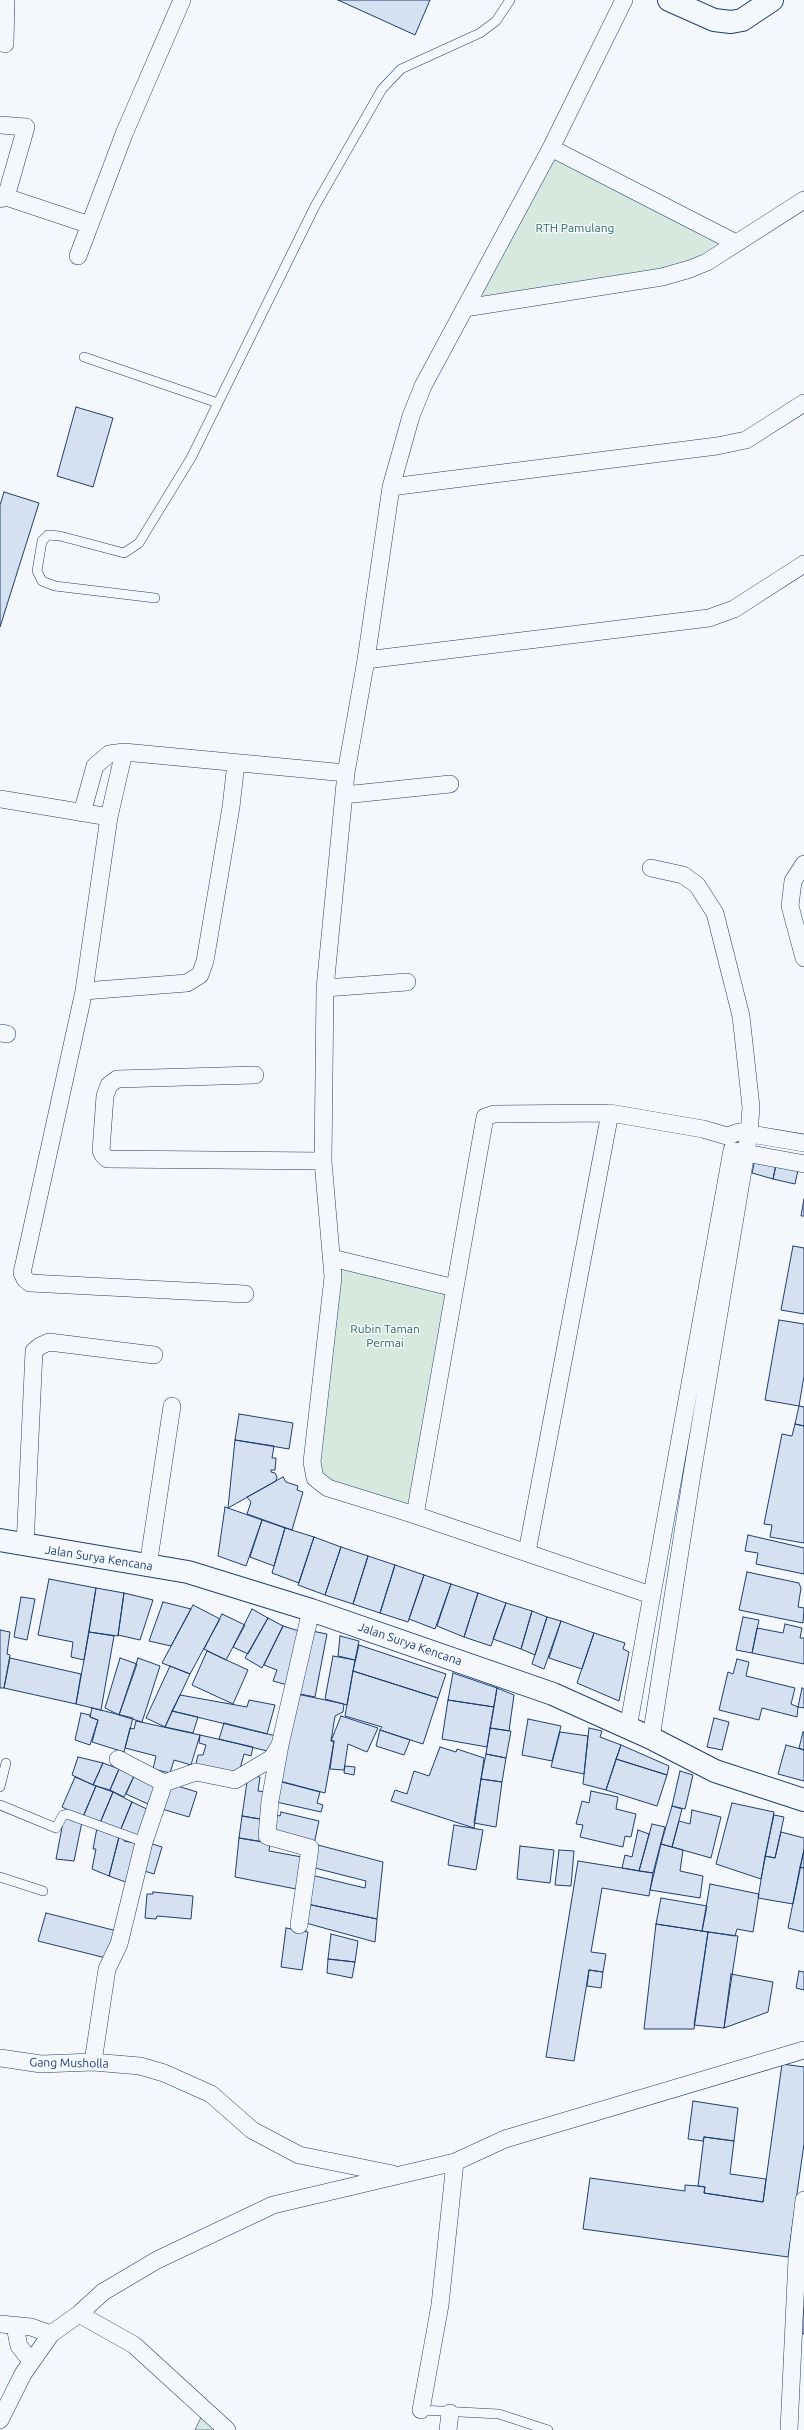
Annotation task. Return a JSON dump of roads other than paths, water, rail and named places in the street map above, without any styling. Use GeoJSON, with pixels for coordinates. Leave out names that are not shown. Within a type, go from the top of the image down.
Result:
{"type":"FeatureCollection","features":[{"type":"Feature","properties":{"kind":"main road"},"geometry":{"type":"LineString","coordinates":[[669,0],[714,20],[731,22],[742,20],[772,0]]}},
{"type":"Feature","properties":{"kind":"main road","name":"Jalan Surya Kencana"},"geometry":{"type":"LineString","coordinates":[[0,1540],[26,1546],[188,1572],[311,1610],[553,1694],[651,1738],[715,1771],[804,1800]]}},
{"type":"Feature","properties":{"kind":"street"},"geometry":{"type":"LineString","coordinates":[[5,44],[6,0]]}},
{"type":"Feature","properties":{"kind":"street"},"geometry":{"type":"LineString","coordinates":[[78,256],[124,134],[182,0]]}},
{"type":"Feature","properties":{"kind":"street"},"geometry":{"type":"LineString","coordinates":[[624,0],[550,148],[423,386],[407,428],[391,487],[366,660],[346,773],[325,988],[323,1160],[333,1277],[312,1462],[315,1478],[328,1488],[527,1552],[651,1595]]}},
{"type":"Feature","properties":{"kind":"street"},"geometry":{"type":"LineString","coordinates":[[0,125],[26,127],[3,198],[90,225]]}},
{"type":"Feature","properties":{"kind":"street"},"geometry":{"type":"LineString","coordinates":[[550,148],[736,243]]}},
{"type":"Feature","properties":{"kind":"street"},"geometry":{"type":"LineString","coordinates":[[465,308],[662,277],[707,262],[804,200]]}},
{"type":"Feature","properties":{"kind":"street"},"geometry":{"type":"LineString","coordinates":[[391,487],[717,446],[746,440],[804,403]]}},
{"type":"Feature","properties":{"kind":"street"},"geometry":{"type":"LineString","coordinates":[[366,660],[709,618],[734,609],[804,564]]}},
{"type":"Feature","properties":{"kind":"street"},"geometry":{"type":"LineString","coordinates":[[82,812],[95,766],[109,754],[124,752],[346,773]]}},
{"type":"Feature","properties":{"kind":"street"},"geometry":{"type":"LineString","coordinates":[[124,752],[109,817],[84,991],[22,1274],[24,1279],[30,1284],[245,1294]]}},
{"type":"Feature","properties":{"kind":"street"},"geometry":{"type":"LineString","coordinates":[[84,991],[187,983],[200,975],[207,953],[231,807],[236,763]]}},
{"type":"Feature","properties":{"kind":"street"},"geometry":{"type":"LineString","coordinates":[[344,795],[450,784]]}},
{"type":"Feature","properties":{"kind":"street"},"geometry":{"type":"LineString","coordinates":[[0,799],[109,817]]}},
{"type":"Feature","properties":{"kind":"street"},"geometry":{"type":"LineString","coordinates":[[804,864],[793,881],[790,906],[804,958]]}},
{"type":"Feature","properties":{"kind":"street"},"geometry":{"type":"LineString","coordinates":[[651,868],[683,875],[697,885],[715,913],[740,1016],[751,1106],[749,1134]]}},
{"type":"Feature","properties":{"kind":"street"},"geometry":{"type":"LineString","coordinates":[[325,988],[407,982]]}},
{"type":"Feature","properties":{"kind":"street"},"geometry":{"type":"LineString","coordinates":[[255,1074],[117,1079],[109,1085],[105,1096],[101,1151],[103,1155],[107,1159],[323,1160]]}},
{"type":"Feature","properties":{"kind":"street"},"geometry":{"type":"LineString","coordinates":[[527,1552],[610,1113]]}},
{"type":"Feature","properties":{"kind":"street"},"geometry":{"type":"LineString","coordinates":[[415,1515],[484,1117],[494,1114],[610,1113],[703,1129],[735,1147],[804,1164]]}},
{"type":"Feature","properties":{"kind":"street"},"geometry":{"type":"LineString","coordinates":[[628,1728],[651,1595],[739,1132],[804,1143]]}},
{"type":"Feature","properties":{"kind":"street"},"geometry":{"type":"LineString","coordinates":[[651,1738],[692,1474],[735,1147]]}},
{"type":"Feature","properties":{"kind":"street"},"geometry":{"type":"LineString","coordinates":[[332,1258],[455,1288]]}},
{"type":"Feature","properties":{"kind":"street"},"geometry":{"type":"LineString","coordinates":[[26,1546],[34,1351],[40,1346],[49,1342],[154,1355]]}},
{"type":"Feature","properties":{"kind":"street"},"geometry":{"type":"LineString","coordinates":[[148,1566],[172,1406]]}},
{"type":"Feature","properties":{"kind":"street"},"geometry":{"type":"LineString","coordinates":[[674,1472],[692,1474]]}},
{"type":"Feature","properties":{"kind":"street"},"geometry":{"type":"LineString","coordinates":[[299,1925],[310,1848],[267,1836],[270,1800],[280,1745],[311,1610]]}},
{"type":"Feature","properties":{"kind":"street"},"geometry":{"type":"LineString","coordinates":[[118,1759],[164,1783],[196,1772],[235,1780],[272,1758],[280,1745]]}},
{"type":"Feature","properties":{"kind":"street"},"geometry":{"type":"LineString","coordinates":[[93,2062],[107,1969],[119,1944],[144,1842],[164,1783]]}},
{"type":"Feature","properties":{"kind":"street"},"geometry":{"type":"LineString","coordinates":[[0,2420],[31,2361],[51,2334],[79,2314],[103,2292],[157,2260],[273,2205],[455,2162],[505,2139],[804,2050]]}},
{"type":"Feature","properties":{"kind":"street","name":"Gang Musholla"},"geometry":{"type":"LineString","coordinates":[[0,2058],[41,2064],[93,2062],[140,2066],[186,2081],[211,2094],[226,2104],[252,2130],[299,2155],[399,2176]]}},
{"type":"Feature","properties":{"kind":"street"},"geometry":{"type":"LineString","coordinates":[[421,2410],[440,2305],[455,2162]]}},
{"type":"Feature","properties":{"kind":"street"},"geometry":{"type":"LineString","coordinates":[[789,2430],[797,2258],[804,2200]]}},
{"type":"Feature","properties":{"kind":"street"},"geometry":{"type":"LineString","coordinates":[[79,2314],[134,2345],[227,2430]]}},
{"type":"Feature","properties":{"kind":"street"},"geometry":{"type":"LineString","coordinates":[[7,2326],[31,2327],[51,2334]]}},
{"type":"Feature","properties":{"kind":"street"},"geometry":{"type":"LineString","coordinates":[[7,2326],[19,2346],[31,2361]]}},
{"type":"Feature","properties":{"kind":"street"},"geometry":{"type":"LineString","coordinates":[[448,2430],[450,2413]]}},
{"type":"Feature","properties":{"kind":"lane"},"geometry":{"type":"LineString","coordinates":[[155,598],[55,586],[42,581],[37,571],[42,541],[48,536],[60,536],[124,553],[139,543],[191,458],[315,206],[382,89],[401,69],[480,33],[496,21],[510,0]]}},
{"type":"Feature","properties":{"kind":"lane"},"geometry":{"type":"LineString","coordinates":[[84,357],[218,403]]}},
{"type":"Feature","properties":{"kind":"lane"},"geometry":{"type":"LineString","coordinates":[[0,1786],[6,1763]]}},
{"type":"Feature","properties":{"kind":"lane"},"geometry":{"type":"LineString","coordinates":[[0,1805],[56,1828],[63,1815],[66,1814],[144,1842]]}},
{"type":"Feature","properties":{"kind":"lane"},"geometry":{"type":"LineString","coordinates":[[0,1877],[43,1891]]}},
{"type":"Feature","properties":{"kind":"lane"},"geometry":{"type":"LineString","coordinates":[[421,2410],[450,2413],[499,2414],[548,2430]]}},
{"type":"Feature","properties":{"kind":"park label","name":"RTH Pamulang"},"geometry":{"type":"Point","coordinates":[575,228]}},
{"type":"Feature","properties":{"kind":"park label","name":"Rubin Taman Permai"},"geometry":{"type":"Point","coordinates":[385,1336]}}]}
